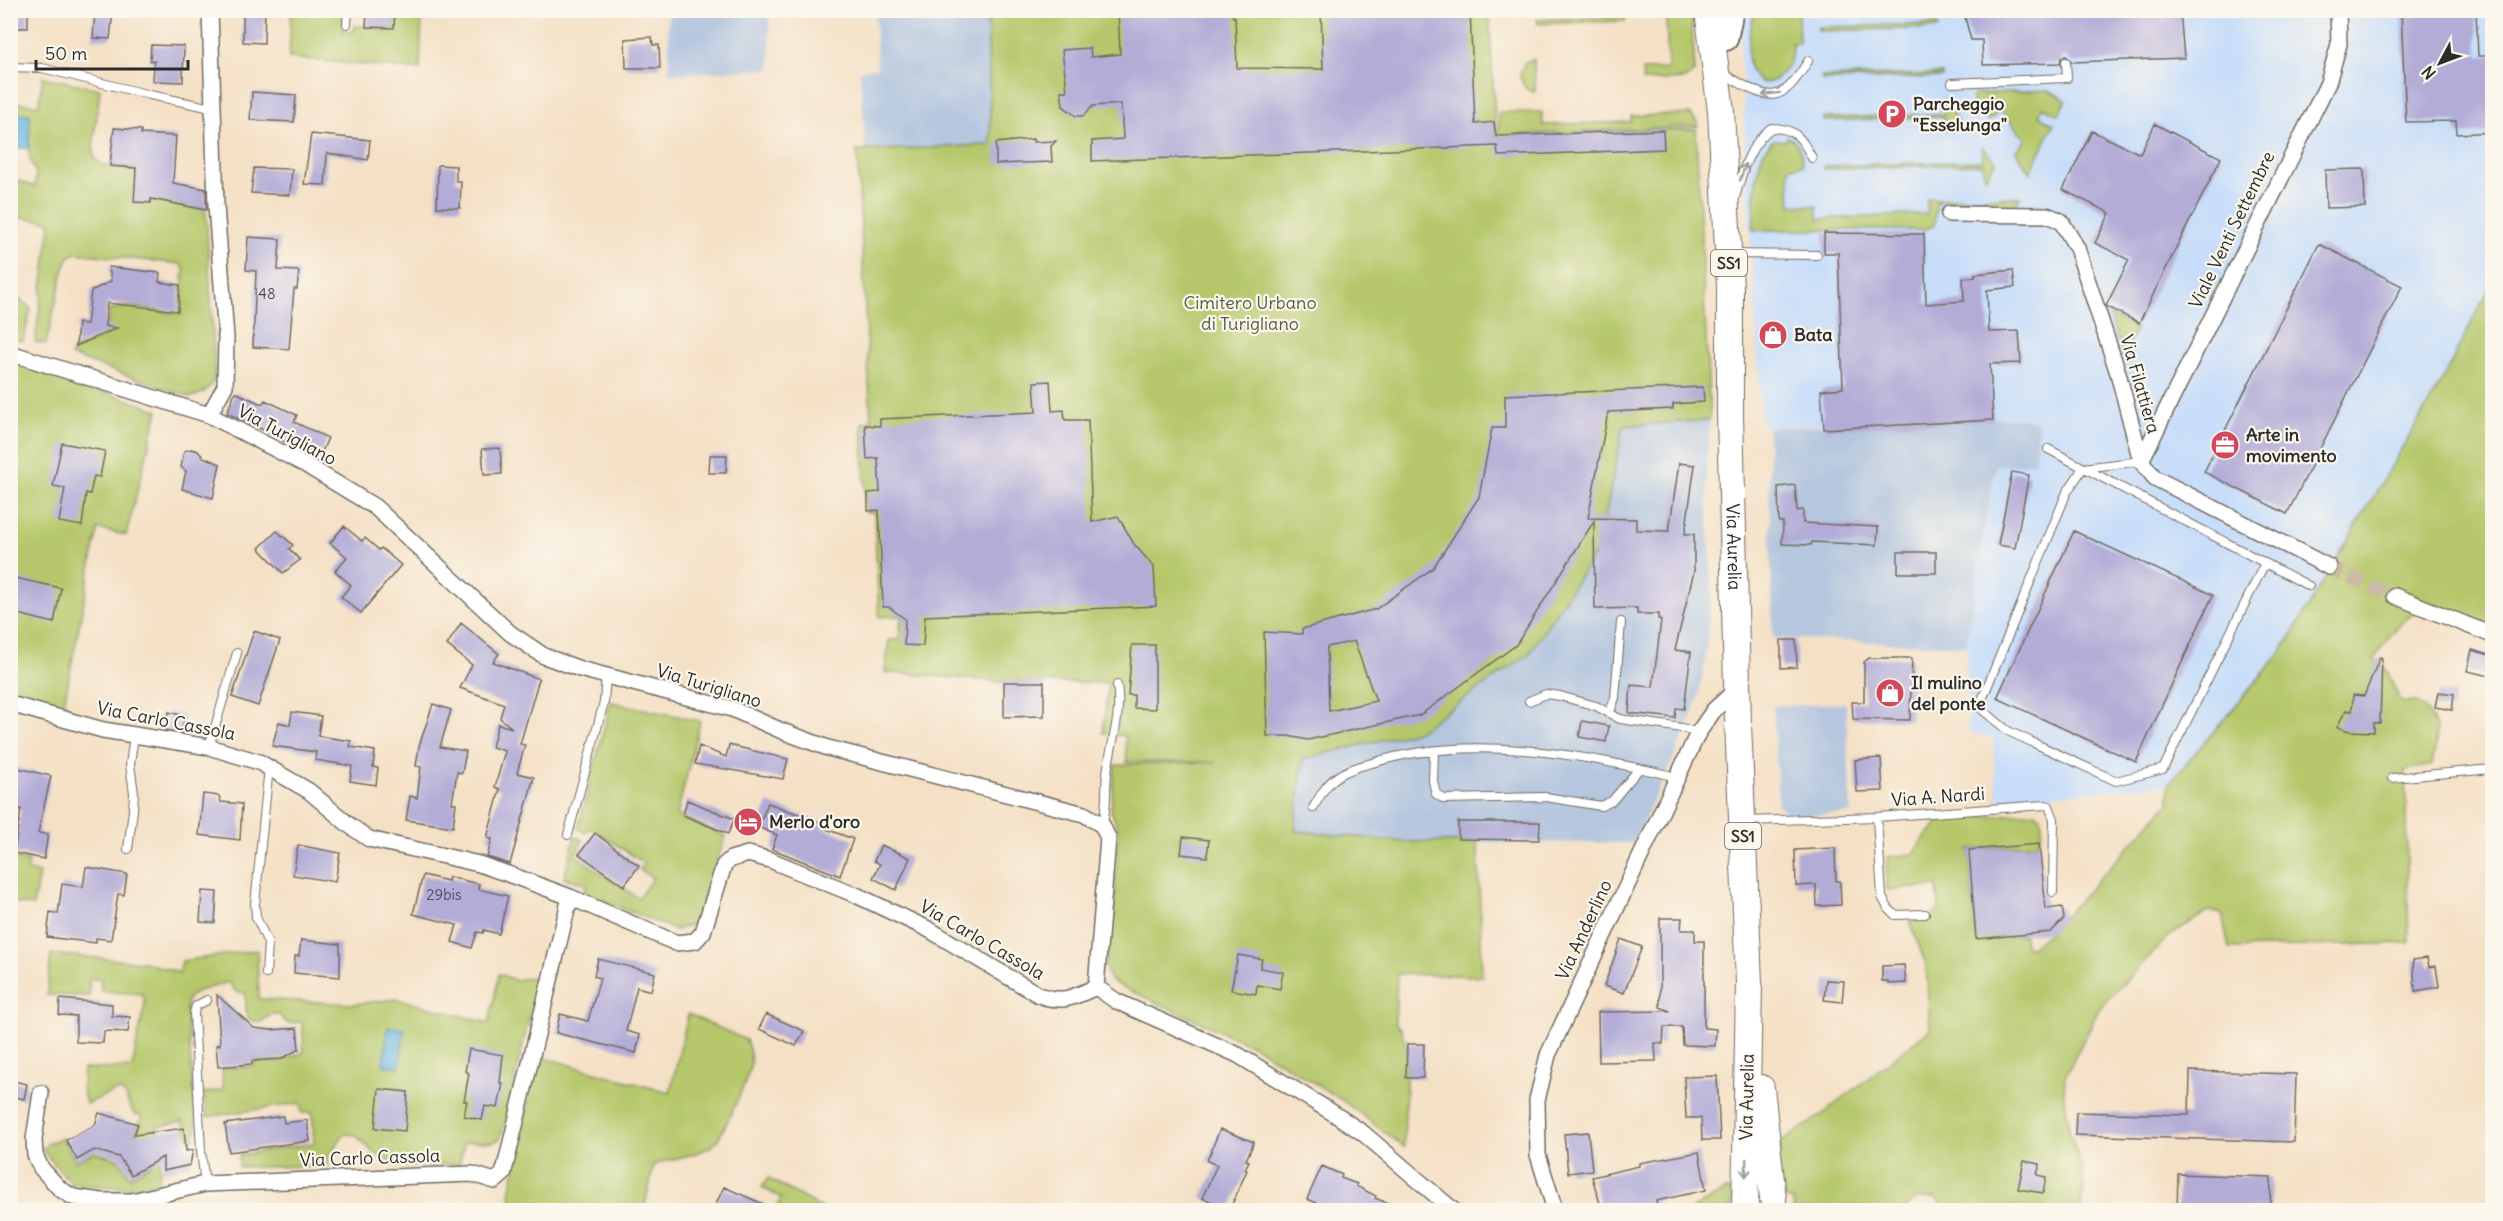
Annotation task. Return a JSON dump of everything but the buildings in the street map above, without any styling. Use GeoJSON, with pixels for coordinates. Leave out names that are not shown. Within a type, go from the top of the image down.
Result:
{"type":"FeatureCollection","features":[{"type":"Feature","properties":{"kind":"main road","name":"Via Aurelia"},"geometry":{"type":"LineString","coordinates":[[1708,10],[1721,111],[1728,254],[1738,688],[1749,984],[1745,1210]]}},
{"type":"Feature","properties":{"kind":"main road","name":"Via Aurelia"},"geometry":{"type":"LineString","coordinates":[[1721,111],[1726,39],[1723,10]]}},
{"type":"Feature","properties":{"kind":"main road","name":"SS1"},"geometry":{"type":"LineString","coordinates":[[1726,39],[1732,10]]}},
{"type":"Feature","properties":{"kind":"main road","name":"Via Aurelia"},"geometry":{"type":"LineString","coordinates":[[1749,984],[1773,1198]]}},
{"type":"Feature","properties":{"kind":"street","name":"Via Turigliano"},"geometry":{"type":"LineString","coordinates":[[209,415],[225,386],[226,337],[216,206],[210,10]]}},
{"type":"Feature","properties":{"kind":"street","name":"Viale Venti Settembre"},"geometry":{"type":"LineString","coordinates":[[2141,461],[2328,82],[2339,44],[2338,10]]}},
{"type":"Feature","properties":{"kind":"street","name":"Via Filattiera"},"geometry":{"type":"LineString","coordinates":[[1949,214],[2047,215],[2061,221],[2078,248],[2118,373],[2141,461],[2155,478],[2329,567]]}},
{"type":"Feature","properties":{"kind":"street","name":"Via Turigliano"},"geometry":{"type":"LineString","coordinates":[[10,353],[209,415],[306,465],[375,507],[510,633],[544,656],[606,676],[732,709],[828,748],[1084,814],[1102,825]]}},
{"type":"Feature","properties":{"kind":"street"},"geometry":{"type":"LineString","coordinates":[[2396,596],[2493,635]]}},
{"type":"Feature","properties":{"kind":"street","name":"Via Anderlino"},"geometry":{"type":"LineString","coordinates":[[1555,1210],[1538,1155],[1537,1100],[1548,1055],[1698,733],[1714,710],[1738,688]]}},
{"type":"Feature","properties":{"kind":"street","name":"Via Carlo Cassola"},"geometry":{"type":"LineString","coordinates":[[10,704],[103,730],[209,747],[269,766],[309,791],[369,839],[478,864],[570,897],[676,944],[695,941],[703,932],[724,865],[731,858],[748,854],[770,860],[856,895],[928,929],[1053,1001],[1072,998],[1096,987]]}},
{"type":"Feature","properties":{"kind":"street"},"geometry":{"type":"LineString","coordinates":[[1102,825],[1108,838],[1096,987],[1116,1001],[1238,1055],[1322,1106],[1363,1133],[1454,1210]]}},
{"type":"Feature","properties":{"kind":"street","name":"Via Carlo Cassola"},"geometry":{"type":"LineString","coordinates":[[41,1094],[34,1139],[35,1155],[41,1168],[60,1189],[73,1197],[101,1201],[132,1201],[205,1184],[472,1174],[495,1181],[503,1174],[570,897]]}},
{"type":"Feature","properties":{"kind":"lane"},"geometry":{"type":"LineString","coordinates":[[347,24],[348,10]]}},
{"type":"Feature","properties":{"kind":"lane"},"geometry":{"type":"LineString","coordinates":[[1724,74],[1762,96],[1775,95],[1787,90],[1797,80],[1808,61]]}},
{"type":"Feature","properties":{"kind":"lane"},"geometry":{"type":"LineString","coordinates":[[1952,83],[2067,78],[2066,62]]}},
{"type":"Feature","properties":{"kind":"lane"},"geometry":{"type":"LineString","coordinates":[[10,68],[42,68],[212,108]]}},
{"type":"Feature","properties":{"kind":"lane"},"geometry":{"type":"LineString","coordinates":[[1727,228],[1742,173],[1760,137],[1771,128],[1794,131],[1803,138],[1812,158]]}},
{"type":"Feature","properties":{"kind":"lane"},"geometry":{"type":"LineString","coordinates":[[1728,254],[1817,255]]}},
{"type":"Feature","properties":{"kind":"lane"},"geometry":{"type":"LineString","coordinates":[[2048,448],[2308,586]]}},
{"type":"Feature","properties":{"kind":"lane"},"geometry":{"type":"LineString","coordinates":[[2141,461],[2083,468],[2067,492],[1979,707],[2008,731],[2116,781],[2163,769],[2265,563]]}},
{"type":"Feature","properties":{"kind":"lane"},"geometry":{"type":"LineString","coordinates":[[1610,712],[1615,698],[1621,622]]}},
{"type":"Feature","properties":{"kind":"lane"},"geometry":{"type":"LineString","coordinates":[[209,747],[237,653]]}},
{"type":"Feature","properties":{"kind":"lane"},"geometry":{"type":"LineString","coordinates":[[568,835],[604,702],[606,676]]}},
{"type":"Feature","properties":{"kind":"lane"},"geometry":{"type":"LineString","coordinates":[[1102,825],[1105,817],[1107,774],[1120,704],[1117,685]]}},
{"type":"Feature","properties":{"kind":"lane"},"geometry":{"type":"LineString","coordinates":[[1529,701],[1546,694],[1560,696],[1610,712],[1620,719],[1682,728],[1698,733]]}},
{"type":"Feature","properties":{"kind":"lane"},"geometry":{"type":"LineString","coordinates":[[128,849],[134,793],[130,765],[134,735]]}},
{"type":"Feature","properties":{"kind":"lane"},"geometry":{"type":"LineString","coordinates":[[1313,808],[1328,784],[1339,775],[1397,755],[1434,751],[1485,748],[1533,752],[1677,777]]}},
{"type":"Feature","properties":{"kind":"lane"},"geometry":{"type":"LineString","coordinates":[[1434,751],[1433,781],[1436,794],[1444,799],[1546,796],[1601,806],[1612,801],[1639,769]]}},
{"type":"Feature","properties":{"kind":"lane"},"geometry":{"type":"LineString","coordinates":[[266,974],[268,943],[256,917],[255,904],[269,766]]}},
{"type":"Feature","properties":{"kind":"lane"},"geometry":{"type":"LineString","coordinates":[[2392,778],[2493,769]]}},
{"type":"Feature","properties":{"kind":"lane","name":"Via A. Nardi"},"geometry":{"type":"LineString","coordinates":[[1743,821],[2049,806],[2054,819],[2053,892]]}},
{"type":"Feature","properties":{"kind":"lane"},"geometry":{"type":"LineString","coordinates":[[1877,816],[1882,897],[1887,908],[1895,915],[1925,914]]}},
{"type":"Feature","properties":{"kind":"lane"},"geometry":{"type":"LineString","coordinates":[[205,1184],[201,1151],[194,1013],[196,1006],[207,1000]]}},
{"type":"Feature","properties":{"kind":"shaded area"},"geometry":{"type":"Polygon","coordinates":[[[1742,10],[2492,11],[2492,283],[2438,388],[2282,651],[2169,784],[1997,801],[1993,738],[1968,731],[1966,646],[1980,551],[1997,466],[2033,461],[2038,422],[2020,418],[1762,427],[1744,128],[1744,90],[1740,57],[1742,10]]]}},
{"type":"Feature","properties":{"kind":"shaded area"},"geometry":{"type":"Polygon","coordinates":[[[668,11],[769,11],[771,69],[669,74],[668,11]]]}},
{"type":"Feature","properties":{"kind":"shaded area"},"geometry":{"type":"Polygon","coordinates":[[[875,11],[987,11],[991,145],[866,151],[860,70],[877,68],[875,11]]]}},
{"type":"Feature","properties":{"kind":"shaded area"},"geometry":{"type":"Polygon","coordinates":[[[2020,418],[2039,422],[2034,462],[1996,466],[1980,551],[1966,646],[1773,638],[1768,428],[2020,418]]]}},
{"type":"Feature","properties":{"kind":"shaded area"},"geometry":{"type":"Polygon","coordinates":[[[1710,420],[1706,468],[1712,592],[1704,670],[1697,703],[1685,734],[1633,843],[1405,842],[1295,831],[1303,759],[1418,731],[1529,654],[1599,547],[1623,426],[1710,420]]]}},
{"type":"Feature","properties":{"kind":"shaded area"},"geometry":{"type":"Polygon","coordinates":[[[1846,703],[1851,813],[1789,816],[1778,804],[1773,706],[1846,703]]]}},
{"type":"Feature","properties":{"kind":"green space","name":"Cimitero Urbano di Turigliano"},"geometry":{"type":"Polygon","coordinates":[[[987,10],[1489,11],[1496,135],[1499,135],[1499,112],[1542,112],[1543,125],[1631,122],[1631,116],[1690,114],[1698,123],[1698,126],[1510,135],[1696,129],[1710,420],[1623,426],[1599,547],[1529,654],[1418,731],[1303,759],[1295,831],[1405,842],[1478,842],[1482,976],[1397,974],[1395,1023],[1401,1029],[1407,1048],[1404,1147],[1342,1100],[1256,1047],[1110,980],[1105,967],[1115,896],[1118,830],[1111,810],[1115,765],[1216,762],[1127,762],[1125,736],[1103,733],[1108,683],[1004,682],[885,672],[889,640],[899,640],[901,616],[879,617],[874,512],[866,512],[862,423],[871,421],[857,151],[991,145],[987,10]]]}},
{"type":"Feature","properties":{"kind":"green space"},"geometry":{"type":"Polygon","coordinates":[[[291,11],[344,11],[343,32],[353,32],[355,26],[394,28],[395,11],[422,11],[420,70],[289,58],[291,11]]]}},
{"type":"Feature","properties":{"kind":"green space"},"geometry":{"type":"Polygon","coordinates":[[[1666,11],[1691,11],[1695,71],[1686,79],[1643,81],[1642,70],[1668,69],[1666,11]]]}},
{"type":"Feature","properties":{"kind":"green space"},"geometry":{"type":"Polygon","coordinates":[[[1754,11],[1798,11],[1799,43],[1792,43],[1791,59],[1787,67],[1777,78],[1766,83],[1760,82],[1755,77],[1749,63],[1749,40],[1754,11]]]}},
{"type":"Feature","properties":{"kind":"green space"},"geometry":{"type":"Polygon","coordinates":[[[1625,16],[1625,21],[1538,24],[1537,20],[1625,16]]]}},
{"type":"Feature","properties":{"kind":"green space"},"geometry":{"type":"Polygon","coordinates":[[[1937,24],[1938,28],[1818,31],[1818,27],[1937,24]]]}},
{"type":"Feature","properties":{"kind":"green space"},"geometry":{"type":"Polygon","coordinates":[[[1534,59],[1535,92],[1525,87],[1520,75],[1525,62],[1534,59]]]}},
{"type":"Feature","properties":{"kind":"green space"},"geometry":{"type":"Polygon","coordinates":[[[1942,74],[1942,77],[1822,80],[1822,77],[1942,74]]]}},
{"type":"Feature","properties":{"kind":"green space"},"geometry":{"type":"Polygon","coordinates":[[[43,77],[100,89],[93,146],[95,159],[102,165],[142,170],[134,202],[151,203],[159,200],[206,210],[215,377],[208,389],[199,395],[190,397],[71,356],[73,350],[103,337],[107,330],[109,311],[116,308],[133,307],[180,314],[184,270],[181,264],[75,253],[68,258],[64,268],[46,344],[35,342],[51,222],[20,217],[19,222],[10,221],[11,178],[35,187],[36,172],[29,152],[30,114],[13,113],[11,151],[11,102],[39,105],[43,77]]]}},
{"type":"Feature","properties":{"kind":"green space"},"geometry":{"type":"Polygon","coordinates":[[[2049,90],[2066,100],[2059,115],[2043,107],[2039,115],[2054,124],[2030,173],[2016,151],[2026,140],[2001,110],[1988,121],[1972,102],[1972,96],[2049,90]]]}},
{"type":"Feature","properties":{"kind":"green space"},"geometry":{"type":"Polygon","coordinates":[[[1944,100],[1958,122],[1954,130],[1945,130],[1944,117],[1824,121],[1824,118],[1944,114],[1944,100]]]}},
{"type":"Feature","properties":{"kind":"green space"},"geometry":{"type":"Polygon","coordinates":[[[1787,137],[1798,145],[1803,165],[1789,167],[1791,205],[1817,206],[1818,219],[1927,214],[1927,199],[2020,197],[2015,207],[1937,202],[1934,226],[1923,230],[1753,230],[1756,182],[1762,157],[1774,140],[1785,141],[1787,137]]]}},
{"type":"Feature","properties":{"kind":"green space"},"geometry":{"type":"Polygon","coordinates":[[[1982,147],[1996,161],[1985,178],[1983,164],[1824,169],[1824,166],[1983,161],[1982,147]]]}},
{"type":"Feature","properties":{"kind":"green space"},"geometry":{"type":"Polygon","coordinates":[[[2492,283],[2492,630],[2460,614],[2431,604],[2405,620],[2386,641],[2374,659],[2390,676],[2404,703],[2417,702],[2431,716],[2436,730],[2432,765],[2405,770],[2409,943],[2229,948],[2222,914],[2208,911],[2169,936],[2099,1009],[2065,1077],[2064,1096],[2070,1133],[2082,1168],[2084,1187],[2080,1210],[2034,1210],[2011,1206],[2006,1210],[1948,1210],[1935,1198],[1916,1199],[1904,1210],[1794,1210],[1793,1201],[1784,1197],[1777,1160],[1780,1143],[1823,1114],[1930,1029],[1926,965],[1910,922],[1929,918],[1939,909],[1937,886],[1889,890],[1886,888],[1887,857],[1914,854],[1939,821],[2036,812],[2042,823],[2038,843],[1969,850],[1976,938],[2024,935],[2025,946],[2031,947],[2049,933],[2169,803],[2169,784],[2282,651],[2438,388],[2492,283]]]}},
{"type":"Feature","properties":{"kind":"green space"},"geometry":{"type":"Polygon","coordinates":[[[20,299],[31,309],[23,341],[11,339],[11,303],[18,304],[20,299]]]}},
{"type":"Feature","properties":{"kind":"green space"},"geometry":{"type":"Polygon","coordinates":[[[2109,314],[2136,328],[2123,356],[2109,314]]]}},
{"type":"Feature","properties":{"kind":"green space"},"geometry":{"type":"Polygon","coordinates":[[[10,361],[158,410],[126,535],[98,529],[63,708],[11,692],[10,361]]]}},
{"type":"Feature","properties":{"kind":"green space"},"geometry":{"type":"Polygon","coordinates":[[[611,702],[700,721],[677,815],[726,836],[694,924],[676,930],[584,893],[586,884],[564,878],[575,836],[583,840],[575,855],[638,898],[653,878],[640,870],[644,863],[591,828],[585,833],[578,828],[611,702]]]}},
{"type":"Feature","properties":{"kind":"green space"},"geometry":{"type":"Polygon","coordinates":[[[10,857],[29,861],[27,871],[39,873],[33,906],[11,902],[10,857]]]}},
{"type":"Feature","properties":{"kind":"green space"},"geometry":{"type":"Polygon","coordinates":[[[257,950],[259,999],[354,1004],[397,999],[489,1023],[499,974],[515,980],[533,977],[537,985],[501,1138],[494,1142],[465,1142],[459,1164],[414,1166],[402,1165],[380,1157],[356,1135],[344,1134],[329,1155],[328,1166],[239,1167],[239,1155],[314,1143],[312,1112],[302,1113],[300,1103],[207,1117],[204,1093],[223,1090],[222,1069],[254,1066],[254,1062],[281,1061],[304,1052],[302,1022],[287,1023],[278,1014],[272,1014],[261,1022],[252,1021],[247,1017],[245,993],[236,992],[229,982],[198,991],[188,998],[186,1007],[197,1131],[194,1133],[194,1139],[189,1140],[183,1121],[157,1127],[161,1152],[159,1182],[128,1188],[72,1184],[42,1150],[48,1143],[62,1138],[76,1162],[94,1152],[118,1159],[130,1177],[152,1164],[135,1134],[142,1116],[133,1113],[124,1093],[118,1090],[86,1104],[82,1087],[83,1069],[132,1068],[145,1003],[142,994],[101,991],[101,979],[89,979],[89,996],[47,995],[51,954],[144,962],[180,973],[182,961],[257,950]]]}},
{"type":"Feature","properties":{"kind":"green space"},"geometry":{"type":"Polygon","coordinates":[[[688,1014],[746,1040],[750,1053],[750,1067],[744,1084],[727,1122],[712,1146],[654,1165],[644,1210],[526,1210],[515,1205],[510,1193],[538,1056],[670,1093],[688,1014]]]}},
{"type":"Feature","properties":{"kind":"green space"},"geometry":{"type":"Polygon","coordinates":[[[768,1178],[823,1210],[776,1210],[781,1198],[762,1187],[768,1178]]]}},
{"type":"Feature","properties":{"kind":"green space"},"geometry":{"type":"Polygon","coordinates":[[[1728,1189],[1732,1195],[1732,1210],[1691,1210],[1728,1189]]]}},
{"type":"Feature","properties":{"kind":"water"},"geometry":{"type":"Polygon","coordinates":[[[13,113],[30,114],[29,148],[12,148],[13,113]]]}},
{"type":"Feature","properties":{"kind":"water"},"geometry":{"type":"Polygon","coordinates":[[[388,1027],[405,1029],[399,1067],[383,1065],[388,1027]]]}},
{"type":"Feature","properties":{"kind":"tunnel"},"geometry":{"type":"LineString","coordinates":[[2329,567],[2395,596]]}},
{"type":"Feature","properties":{"kind":"place","name":"Parcheggio \"Esselunga\""},"geometry":{"type":"Point","coordinates":[1892,114]}},
{"type":"Feature","properties":{"kind":"place","name":"Bata"},"geometry":{"type":"Point","coordinates":[1773,335]}},
{"type":"Feature","properties":{"kind":"place","name":"Arte in movimento"},"geometry":{"type":"Point","coordinates":[2225,445]}},
{"type":"Feature","properties":{"kind":"place","name":"Il mulino del ponte"},"geometry":{"type":"Point","coordinates":[1890,693]}},
{"type":"Feature","properties":{"kind":"place","name":"Merlo d'oro"},"geometry":{"type":"Point","coordinates":[748,822]}}]}
